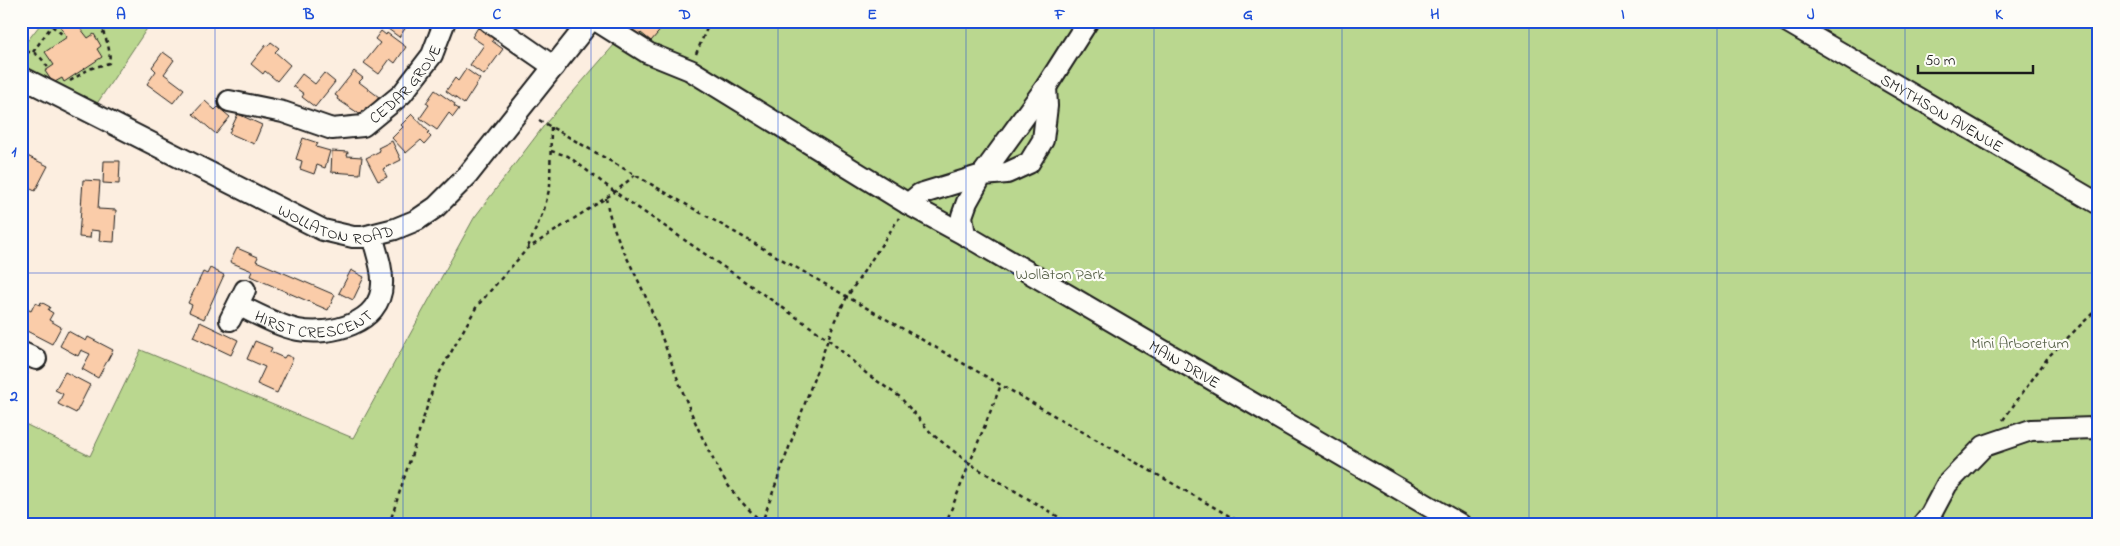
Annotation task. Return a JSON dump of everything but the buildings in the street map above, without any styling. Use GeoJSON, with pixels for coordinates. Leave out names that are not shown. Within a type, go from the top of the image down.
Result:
{"type":"FeatureCollection","features":[{"type":"Feature","properties":{"kind":"street","name":"CEDAR GROVE"},"geometry":{"type":"LineString","coordinates":[[229,101],[283,112],[332,129],[363,126],[402,94],[432,55],[444,21]]}},
{"type":"Feature","properties":{"kind":"street"},"geometry":{"type":"LineString","coordinates":[[488,21],[554,67]]}},
{"type":"Feature","properties":{"kind":"street","name":"WOLLATON ROAD"},"geometry":{"type":"LineString","coordinates":[[21,77],[323,230],[353,237],[372,235],[395,229],[417,220],[452,192],[590,21]]}},
{"type":"Feature","properties":{"kind":"street","name":"MAIN DRIVE"},"geometry":{"type":"LineString","coordinates":[[597,21],[648,53],[690,70],[908,204],[965,235],[1462,525]]}},
{"type":"Feature","properties":{"kind":"street"},"geometry":{"type":"LineString","coordinates":[[965,235],[962,216],[967,202],[982,175],[1046,87],[1088,21]]}},
{"type":"Feature","properties":{"kind":"street","name":"SMYTHSON AVENUE"},"geometry":{"type":"LineString","coordinates":[[1786,21],[2099,204]]}},
{"type":"Feature","properties":{"kind":"street"},"geometry":{"type":"LineString","coordinates":[[908,204],[920,194],[982,175],[1007,173],[1029,163],[1043,140],[1047,106],[1046,87]]}},
{"type":"Feature","properties":{"kind":"street","name":"HIRST CRESCENT"},"geometry":{"type":"LineString","coordinates":[[238,305],[292,328],[314,332],[348,326],[363,319],[373,310],[382,286],[372,235]]}},
{"type":"Feature","properties":{"kind":"street"},"geometry":{"type":"LineString","coordinates":[[1928,521],[1947,484],[1984,446],[2030,430],[2094,428],[2099,430]]}},
{"type":"Feature","properties":{"kind":"path"},"geometry":{"type":"LineString","coordinates":[[33,52],[55,21]]}},
{"type":"Feature","properties":{"kind":"path"},"geometry":{"type":"LineString","coordinates":[[66,81],[69,82],[89,69],[108,63],[110,58],[108,48],[97,21]]}},
{"type":"Feature","properties":{"kind":"path"},"geometry":{"type":"LineString","coordinates":[[690,70],[710,21]]}},
{"type":"Feature","properties":{"kind":"path"},"geometry":{"type":"LineString","coordinates":[[52,26],[62,34],[65,33]]}},
{"type":"Feature","properties":{"kind":"path"},"geometry":{"type":"LineString","coordinates":[[21,61],[28,52],[33,52],[39,55],[49,69]]}},
{"type":"Feature","properties":{"kind":"path"},"geometry":{"type":"LineString","coordinates":[[539,120],[1245,525]]}},
{"type":"Feature","properties":{"kind":"path"},"geometry":{"type":"LineString","coordinates":[[528,249],[544,210],[550,186],[551,126]]}},
{"type":"Feature","properties":{"kind":"path"},"geometry":{"type":"LineString","coordinates":[[551,151],[568,156],[615,192],[828,340],[867,374],[900,397],[932,434],[970,464],[1072,525]]}},
{"type":"Feature","properties":{"kind":"path"},"geometry":{"type":"LineString","coordinates":[[389,525],[436,379],[477,306],[528,249],[615,192],[635,175]]}},
{"type":"Feature","properties":{"kind":"path"},"geometry":{"type":"LineString","coordinates":[[606,198],[610,219],[616,235],[640,283],[702,439],[729,486],[762,524],[835,320],[847,297],[908,204]]}},
{"type":"Feature","properties":{"kind":"path"},"geometry":{"type":"LineString","coordinates":[[2000,424],[2049,356],[2099,307]]}},
{"type":"Feature","properties":{"kind":"path"},"geometry":{"type":"LineString","coordinates":[[945,525],[1001,385]]}},
{"type":"Feature","properties":{"kind":"green space"},"geometry":{"type":"Polygon","coordinates":[[[43,21],[152,21],[96,105],[21,67],[21,49],[43,21]]]}},
{"type":"Feature","properties":{"kind":"green space","name":"Wollaton Park"},"geometry":{"type":"Polygon","coordinates":[[[635,21],[2099,21],[2099,525],[21,525],[21,422],[90,456],[141,350],[353,438],[474,218],[546,123],[635,21]]]}},
{"type":"Feature","properties":{"kind":"park label","name":"Mini Arboretum"},"geometry":{"type":"Point","coordinates":[2020,342]}}]}
